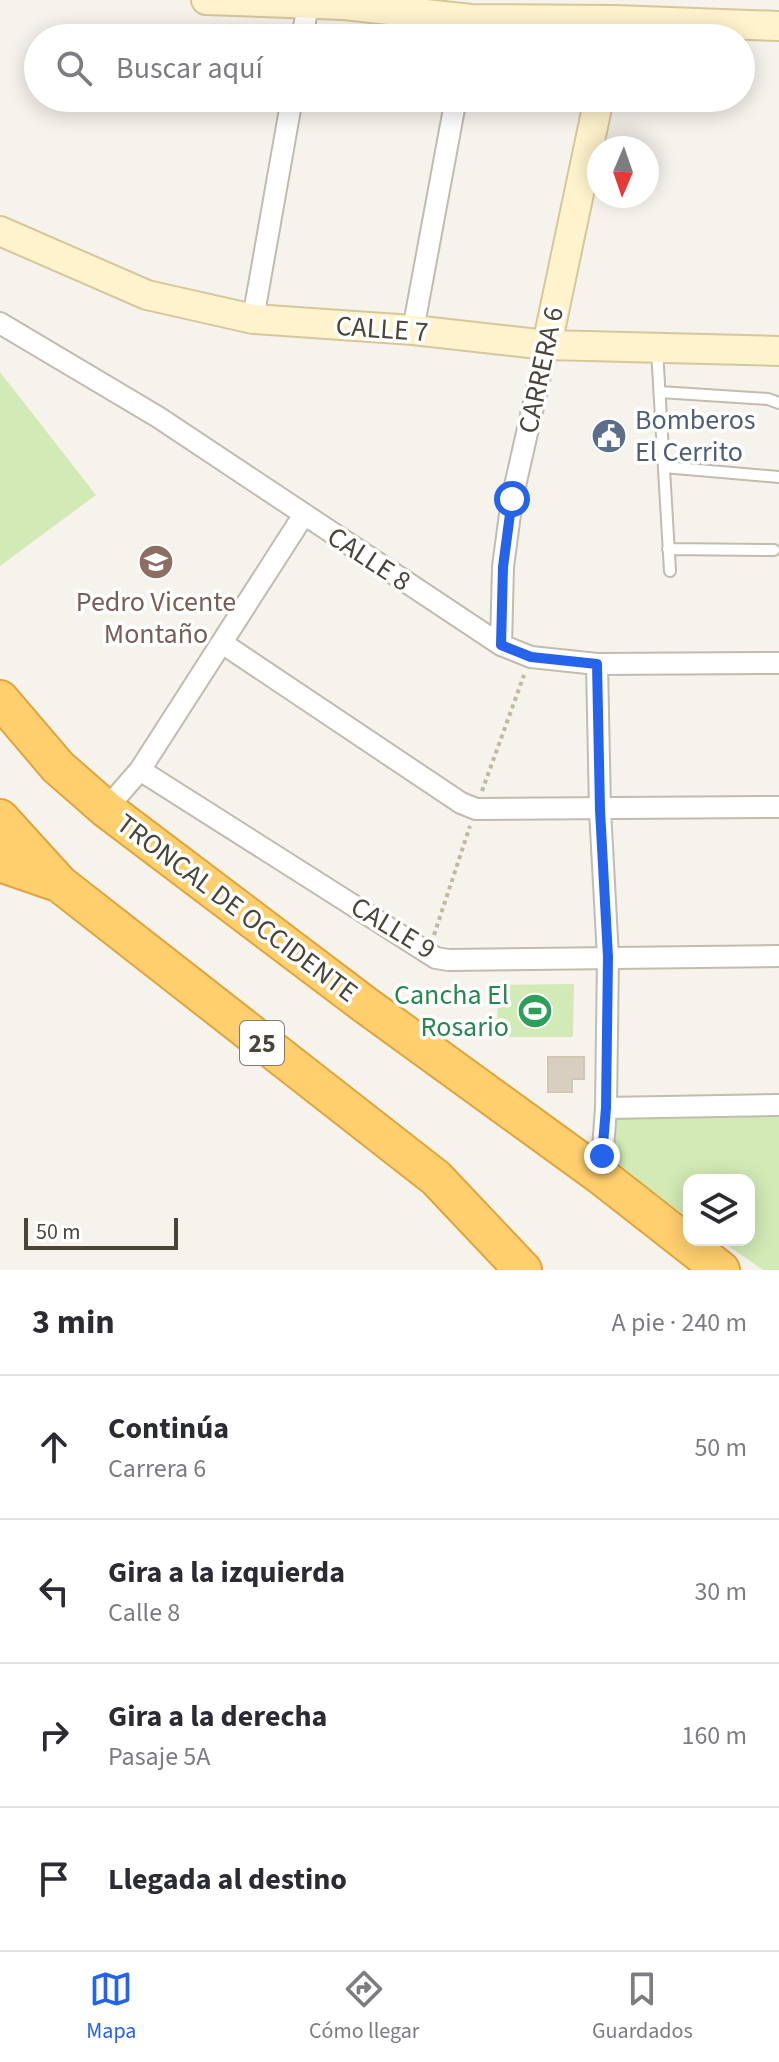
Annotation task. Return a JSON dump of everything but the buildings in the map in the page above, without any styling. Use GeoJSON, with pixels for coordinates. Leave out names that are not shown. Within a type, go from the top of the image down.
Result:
{"type":"FeatureCollection","features":[{"type":"Feature","properties":{"kind":"highway","name":"TRONCAL DE OCCIDENTE"},"geometry":{"type":"LineString","coordinates":[[0,699],[58,767],[106,809],[364,1004],[601,1176],[721,1270]]}},
{"type":"Feature","properties":{"kind":"highway","name":"25"},"geometry":{"type":"LineString","coordinates":[[0,818],[60,884],[436,1178],[523,1270]]}},
{"type":"Feature","properties":{"kind":"highway"},"geometry":{"type":"LineString","coordinates":[[0,863],[60,884]]}},
{"type":"Feature","properties":{"kind":"street"},"geometry":{"type":"LineString","coordinates":[[206,0],[309,2],[440,24]]}},
{"type":"Feature","properties":{"kind":"street"},"geometry":{"type":"LineString","coordinates":[[305,24],[309,2]]}},
{"type":"Feature","properties":{"kind":"street"},"geometry":{"type":"LineString","coordinates":[[542,24],[615,19],[732,24]]}},
{"type":"Feature","properties":{"kind":"street"},"geometry":{"type":"LineString","coordinates":[[755,25],[779,26]]}},
{"type":"Feature","properties":{"kind":"street"},"geometry":{"type":"LineString","coordinates":[[253,319],[290,112]]}},
{"type":"Feature","properties":{"kind":"street"},"geometry":{"type":"LineString","coordinates":[[413,330],[453,112]]}},
{"type":"Feature","properties":{"kind":"street","name":"CARRERA 6"},"geometry":{"type":"LineString","coordinates":[[501,645],[503,567],[512,499],[596,112]]}},
{"type":"Feature","properties":{"kind":"street","name":"CALLE 7"},"geometry":{"type":"LineString","coordinates":[[0,231],[147,295],[253,319],[413,330],[547,345],[779,351]]}},
{"type":"Feature","properties":{"kind":"street","name":"CALLE 8"},"geometry":{"type":"LineString","coordinates":[[0,323],[158,417],[501,645],[531,657],[597,664],[779,663]]}},
{"type":"Feature","properties":{"kind":"street"},"geometry":{"type":"LineString","coordinates":[[106,809],[140,770],[303,516]]}},
{"type":"Feature","properties":{"kind":"street"},"geometry":{"type":"LineString","coordinates":[[222,643],[461,803],[476,809],[779,807]]}},
{"type":"Feature","properties":{"kind":"street"},"geometry":{"type":"LineString","coordinates":[[597,664],[600,810],[608,957],[606,1108],[601,1176]]}},
{"type":"Feature","properties":{"kind":"street","name":"CALLE 9"},"geometry":{"type":"LineString","coordinates":[[140,770],[436,958],[779,956]]}},
{"type":"Feature","properties":{"kind":"street"},"geometry":{"type":"LineString","coordinates":[[606,1108],[779,1105]]}},
{"type":"Feature","properties":{"kind":"lane"},"geometry":{"type":"LineString","coordinates":[[657,348],[670,571]]}},
{"type":"Feature","properties":{"kind":"lane"},"geometry":{"type":"LineString","coordinates":[[660,392],[768,399],[779,403]]}},
{"type":"Feature","properties":{"kind":"lane"},"geometry":{"type":"LineString","coordinates":[[664,467],[779,477]]}},
{"type":"Feature","properties":{"kind":"lane"},"geometry":{"type":"LineString","coordinates":[[668,549],[774,550]]}},
{"type":"Feature","properties":{"kind":"path"},"geometry":{"type":"LineString","coordinates":[[429,953],[476,809],[531,657]]}},
{"type":"Feature","properties":{"kind":"green space"},"geometry":{"type":"Polygon","coordinates":[[[0,372],[96,495],[0,566],[0,372]]]}},
{"type":"Feature","properties":{"kind":"green space","name":"Cancha El Rosario"},"geometry":{"type":"Polygon","coordinates":[[[574,984],[573,1037],[497,1037],[498,985],[574,984]]]}},
{"type":"Feature","properties":{"kind":"green space"},"geometry":{"type":"Polygon","coordinates":[[[609,1110],[779,1110],[779,1270],[763,1270],[729,1246],[755,1246],[755,1174],[683,1174],[683,1214],[608,1162],[609,1110]]]}},
{"type":"Feature","properties":{"kind":"place","name":"Bomberos El Cerrito"},"geometry":{"type":"Point","coordinates":[609,436]}},
{"type":"Feature","properties":{"kind":"place","name":"Pedro Vicente Montaño"},"geometry":{"type":"Point","coordinates":[156,562]}},
{"type":"Feature","properties":{"kind":"place","name":"Cancha El Rosario"},"geometry":{"type":"Point","coordinates":[535,1011]}},
{"type":"Feature","properties":{"kind":"route"},"geometry":{"type":"LineString","coordinates":[[512,499],[503,567],[501,645],[531,657],[597,664],[600,810],[608,957],[606,1132],[602,1156]]}}]}
